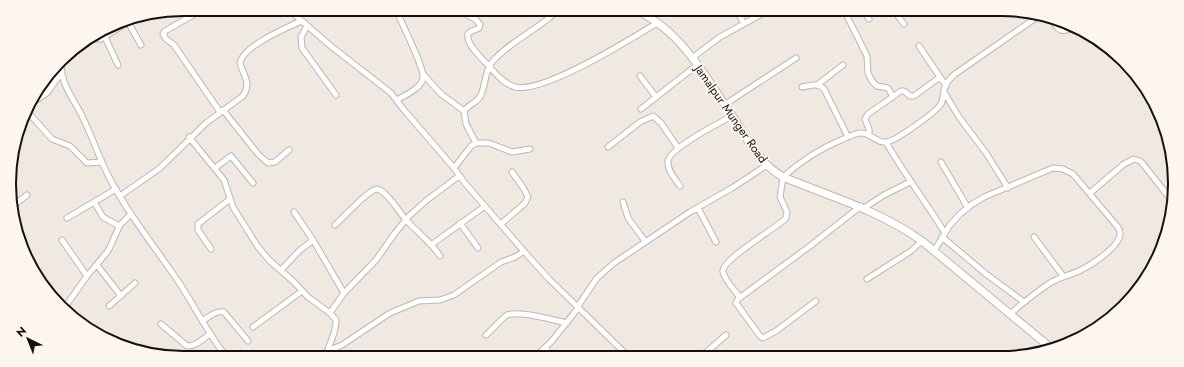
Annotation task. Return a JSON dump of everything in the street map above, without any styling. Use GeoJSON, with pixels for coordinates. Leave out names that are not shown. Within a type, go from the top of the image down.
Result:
{"type":"FeatureCollection","features":[{"type":"Feature","properties":{"kind":"street"},"geometry":{"type":"LineString","coordinates":[[191,16],[165,31],[163,34],[166,40],[174,44],[222,111],[258,154],[268,163],[275,162],[289,150]]}},
{"type":"Feature","properties":{"kind":"street"},"geometry":{"type":"LineString","coordinates":[[296,16],[352,63],[387,89],[454,168],[459,176],[549,279],[623,351]]}},
{"type":"Feature","properties":{"kind":"street"},"geometry":{"type":"LineString","coordinates":[[399,16],[423,74],[441,94],[464,111],[466,124],[476,143]]}},
{"type":"Feature","properties":{"kind":"street"},"geometry":{"type":"LineString","coordinates":[[469,16],[480,24],[479,28],[470,32],[467,37],[471,46],[503,80],[514,87],[526,88],[572,71],[657,23]]}},
{"type":"Feature","properties":{"kind":"street"},"geometry":{"type":"LineString","coordinates":[[464,111],[480,96],[489,66],[511,45],[552,16]]}},
{"type":"Feature","properties":{"kind":"street","name":"Jamalpur Munger Road"},"geometry":{"type":"LineString","coordinates":[[646,16],[677,40],[692,58],[753,148],[767,165],[783,177],[863,207],[894,222],[922,241],[1011,313],[1047,344]]}},
{"type":"Feature","properties":{"kind":"street"},"geometry":{"type":"LineString","coordinates":[[740,16],[744,24]]}},
{"type":"Feature","properties":{"kind":"street"},"geometry":{"type":"LineString","coordinates":[[692,58],[720,37],[758,16]]}},
{"type":"Feature","properties":{"kind":"street"},"geometry":{"type":"LineString","coordinates":[[847,16],[867,56],[868,71],[870,76],[877,86],[888,88],[893,98]]}},
{"type":"Feature","properties":{"kind":"street"},"geometry":{"type":"LineString","coordinates":[[898,16],[904,24]]}},
{"type":"Feature","properties":{"kind":"street"},"geometry":{"type":"LineString","coordinates":[[740,298],[725,276],[723,269],[732,258],[786,218],[787,212],[780,197],[783,177],[800,162],[826,146],[848,136],[864,133],[879,141],[886,142],[922,120],[937,109],[941,104],[946,86],[955,74],[1033,19]]}},
{"type":"Feature","properties":{"kind":"street"},"geometry":{"type":"LineString","coordinates":[[120,196],[160,168],[206,122],[239,99],[246,92],[248,82],[240,63],[243,56],[254,46],[301,21]]}},
{"type":"Feature","properties":{"kind":"street"},"geometry":{"type":"LineString","coordinates":[[132,24],[141,45]]}},
{"type":"Feature","properties":{"kind":"street"},"geometry":{"type":"LineString","coordinates":[[1055,25],[1058,30],[1068,30]]}},
{"type":"Feature","properties":{"kind":"street"},"geometry":{"type":"LineString","coordinates":[[307,26],[301,37],[302,48],[336,95]]}},
{"type":"Feature","properties":{"kind":"street"},"geometry":{"type":"LineString","coordinates":[[99,39],[116,30]]}},
{"type":"Feature","properties":{"kind":"street"},"geometry":{"type":"LineString","coordinates":[[105,37],[118,65]]}},
{"type":"Feature","properties":{"kind":"street"},"geometry":{"type":"LineString","coordinates":[[919,46],[946,86]]}},
{"type":"Feature","properties":{"kind":"street"},"geometry":{"type":"LineString","coordinates":[[724,105],[796,58]]}},
{"type":"Feature","properties":{"kind":"street"},"geometry":{"type":"LineString","coordinates":[[641,109],[697,65]]}},
{"type":"Feature","properties":{"kind":"street"},"geometry":{"type":"LineString","coordinates":[[802,87],[817,85],[843,65]]}},
{"type":"Feature","properties":{"kind":"street"},"geometry":{"type":"LineString","coordinates":[[39,98],[47,93],[61,73],[61,69]]}},
{"type":"Feature","properties":{"kind":"street"},"geometry":{"type":"LineString","coordinates":[[61,73],[88,127],[102,162],[120,196],[222,351]]}},
{"type":"Feature","properties":{"kind":"street"},"geometry":{"type":"LineString","coordinates":[[397,100],[418,86],[423,79],[423,74]]}},
{"type":"Feature","properties":{"kind":"street"},"geometry":{"type":"LineString","coordinates":[[640,76],[656,97]]}},
{"type":"Feature","properties":{"kind":"street"},"geometry":{"type":"LineString","coordinates":[[869,135],[869,129],[865,119],[866,116],[903,91],[910,96],[914,96],[940,77]]}},
{"type":"Feature","properties":{"kind":"street"},"geometry":{"type":"LineString","coordinates":[[817,85],[824,89],[848,136]]}},
{"type":"Feature","properties":{"kind":"street"},"geometry":{"type":"LineString","coordinates":[[944,92],[959,118],[986,153],[1008,188]]}},
{"type":"Feature","properties":{"kind":"street"},"geometry":{"type":"LineString","coordinates":[[31,115],[52,139],[67,144],[87,163],[102,162]]}},
{"type":"Feature","properties":{"kind":"street"},"geometry":{"type":"LineString","coordinates":[[608,147],[640,122],[653,116],[661,123],[678,148]]}},
{"type":"Feature","properties":{"kind":"street"},"geometry":{"type":"LineString","coordinates":[[680,186],[669,167],[668,161],[670,156],[678,148],[732,116]]}},
{"type":"Feature","properties":{"kind":"street"},"geometry":{"type":"LineString","coordinates":[[190,137],[224,180],[230,199],[258,247],[302,291],[314,302],[330,313],[336,320],[334,333],[328,351]]}},
{"type":"Feature","properties":{"kind":"street"},"geometry":{"type":"LineString","coordinates":[[886,142],[896,161],[928,205],[944,235],[986,274],[1024,302]]}},
{"type":"Feature","properties":{"kind":"street"},"geometry":{"type":"LineString","coordinates":[[454,168],[471,146],[476,143],[488,143],[512,152],[530,149]]}},
{"type":"Feature","properties":{"kind":"street"},"geometry":{"type":"LineString","coordinates":[[215,168],[231,156],[253,183]]}},
{"type":"Feature","properties":{"kind":"street"},"geometry":{"type":"LineString","coordinates":[[1090,193],[1124,164],[1134,159],[1143,164],[1168,196]]}},
{"type":"Feature","properties":{"kind":"street"},"geometry":{"type":"LineString","coordinates":[[941,162],[968,208]]}},
{"type":"Feature","properties":{"kind":"street"},"geometry":{"type":"LineString","coordinates":[[542,351],[579,307],[597,278],[605,270],[620,258],[767,165]]}},
{"type":"Feature","properties":{"kind":"street"},"geometry":{"type":"LineString","coordinates":[[934,251],[960,214],[984,197],[1047,170],[1063,168],[1073,174],[1119,229],[1119,237],[1114,244],[1098,259],[1079,271],[1063,276],[1048,284],[1011,313]]}},
{"type":"Feature","properties":{"kind":"street"},"geometry":{"type":"LineString","coordinates":[[501,224],[525,203],[528,197],[512,172]]}},
{"type":"Feature","properties":{"kind":"street"},"geometry":{"type":"LineString","coordinates":[[330,313],[344,293],[376,260],[406,219],[427,200],[459,176]]}},
{"type":"Feature","properties":{"kind":"street"},"geometry":{"type":"LineString","coordinates":[[816,301],[776,332],[763,338],[737,305],[736,301],[863,207],[910,182]]}},
{"type":"Feature","properties":{"kind":"street"},"geometry":{"type":"LineString","coordinates":[[67,218],[116,189]]}},
{"type":"Feature","properties":{"kind":"street"},"geometry":{"type":"LineString","coordinates":[[335,226],[360,200],[375,189],[385,194],[440,256]]}},
{"type":"Feature","properties":{"kind":"street"},"geometry":{"type":"LineString","coordinates":[[17,203],[28,195]]}},
{"type":"Feature","properties":{"kind":"street"},"geometry":{"type":"LineString","coordinates":[[211,249],[198,230],[198,224],[230,199]]}},
{"type":"Feature","properties":{"kind":"street"},"geometry":{"type":"LineString","coordinates":[[94,202],[104,217],[119,226]]}},
{"type":"Feature","properties":{"kind":"street"},"geometry":{"type":"LineString","coordinates":[[623,202],[628,218],[645,242]]}},
{"type":"Feature","properties":{"kind":"street"},"geometry":{"type":"LineString","coordinates":[[431,245],[485,206]]}},
{"type":"Feature","properties":{"kind":"street"},"geometry":{"type":"LineString","coordinates":[[698,208],[716,242]]}},
{"type":"Feature","properties":{"kind":"street"},"geometry":{"type":"LineString","coordinates":[[294,212],[314,240],[344,293]]}},
{"type":"Feature","properties":{"kind":"street"},"geometry":{"type":"LineString","coordinates":[[67,304],[87,276],[108,251],[119,226],[131,214]]}},
{"type":"Feature","properties":{"kind":"street"},"geometry":{"type":"LineString","coordinates":[[460,223],[478,248]]}},
{"type":"Feature","properties":{"kind":"street"},"geometry":{"type":"LineString","coordinates":[[1034,237],[1063,276]]}},
{"type":"Feature","properties":{"kind":"street"},"geometry":{"type":"LineString","coordinates":[[62,240],[87,276]]}},
{"type":"Feature","properties":{"kind":"street"},"geometry":{"type":"LineString","coordinates":[[281,270],[300,250],[314,240]]}},
{"type":"Feature","properties":{"kind":"street"},"geometry":{"type":"LineString","coordinates":[[867,279],[911,251],[922,241]]}},
{"type":"Feature","properties":{"kind":"street"},"geometry":{"type":"LineString","coordinates":[[331,351],[347,343],[390,313],[419,301],[440,300],[454,295],[501,262],[524,251]]}},
{"type":"Feature","properties":{"kind":"street"},"geometry":{"type":"LineString","coordinates":[[97,265],[121,296]]}},
{"type":"Feature","properties":{"kind":"street"},"geometry":{"type":"LineString","coordinates":[[109,306],[135,284]]}},
{"type":"Feature","properties":{"kind":"street"},"geometry":{"type":"LineString","coordinates":[[253,327],[302,291]]}},
{"type":"Feature","properties":{"kind":"street"},"geometry":{"type":"LineString","coordinates":[[202,321],[217,312],[224,312],[248,341]]}},
{"type":"Feature","properties":{"kind":"street"},"geometry":{"type":"LineString","coordinates":[[486,335],[504,318],[513,314],[532,315],[566,323]]}},
{"type":"Feature","properties":{"kind":"street"},"geometry":{"type":"LineString","coordinates":[[162,324],[190,347],[210,334]]}},
{"type":"Feature","properties":{"kind":"street"},"geometry":{"type":"LineString","coordinates":[[708,351],[726,335]]}}]}
